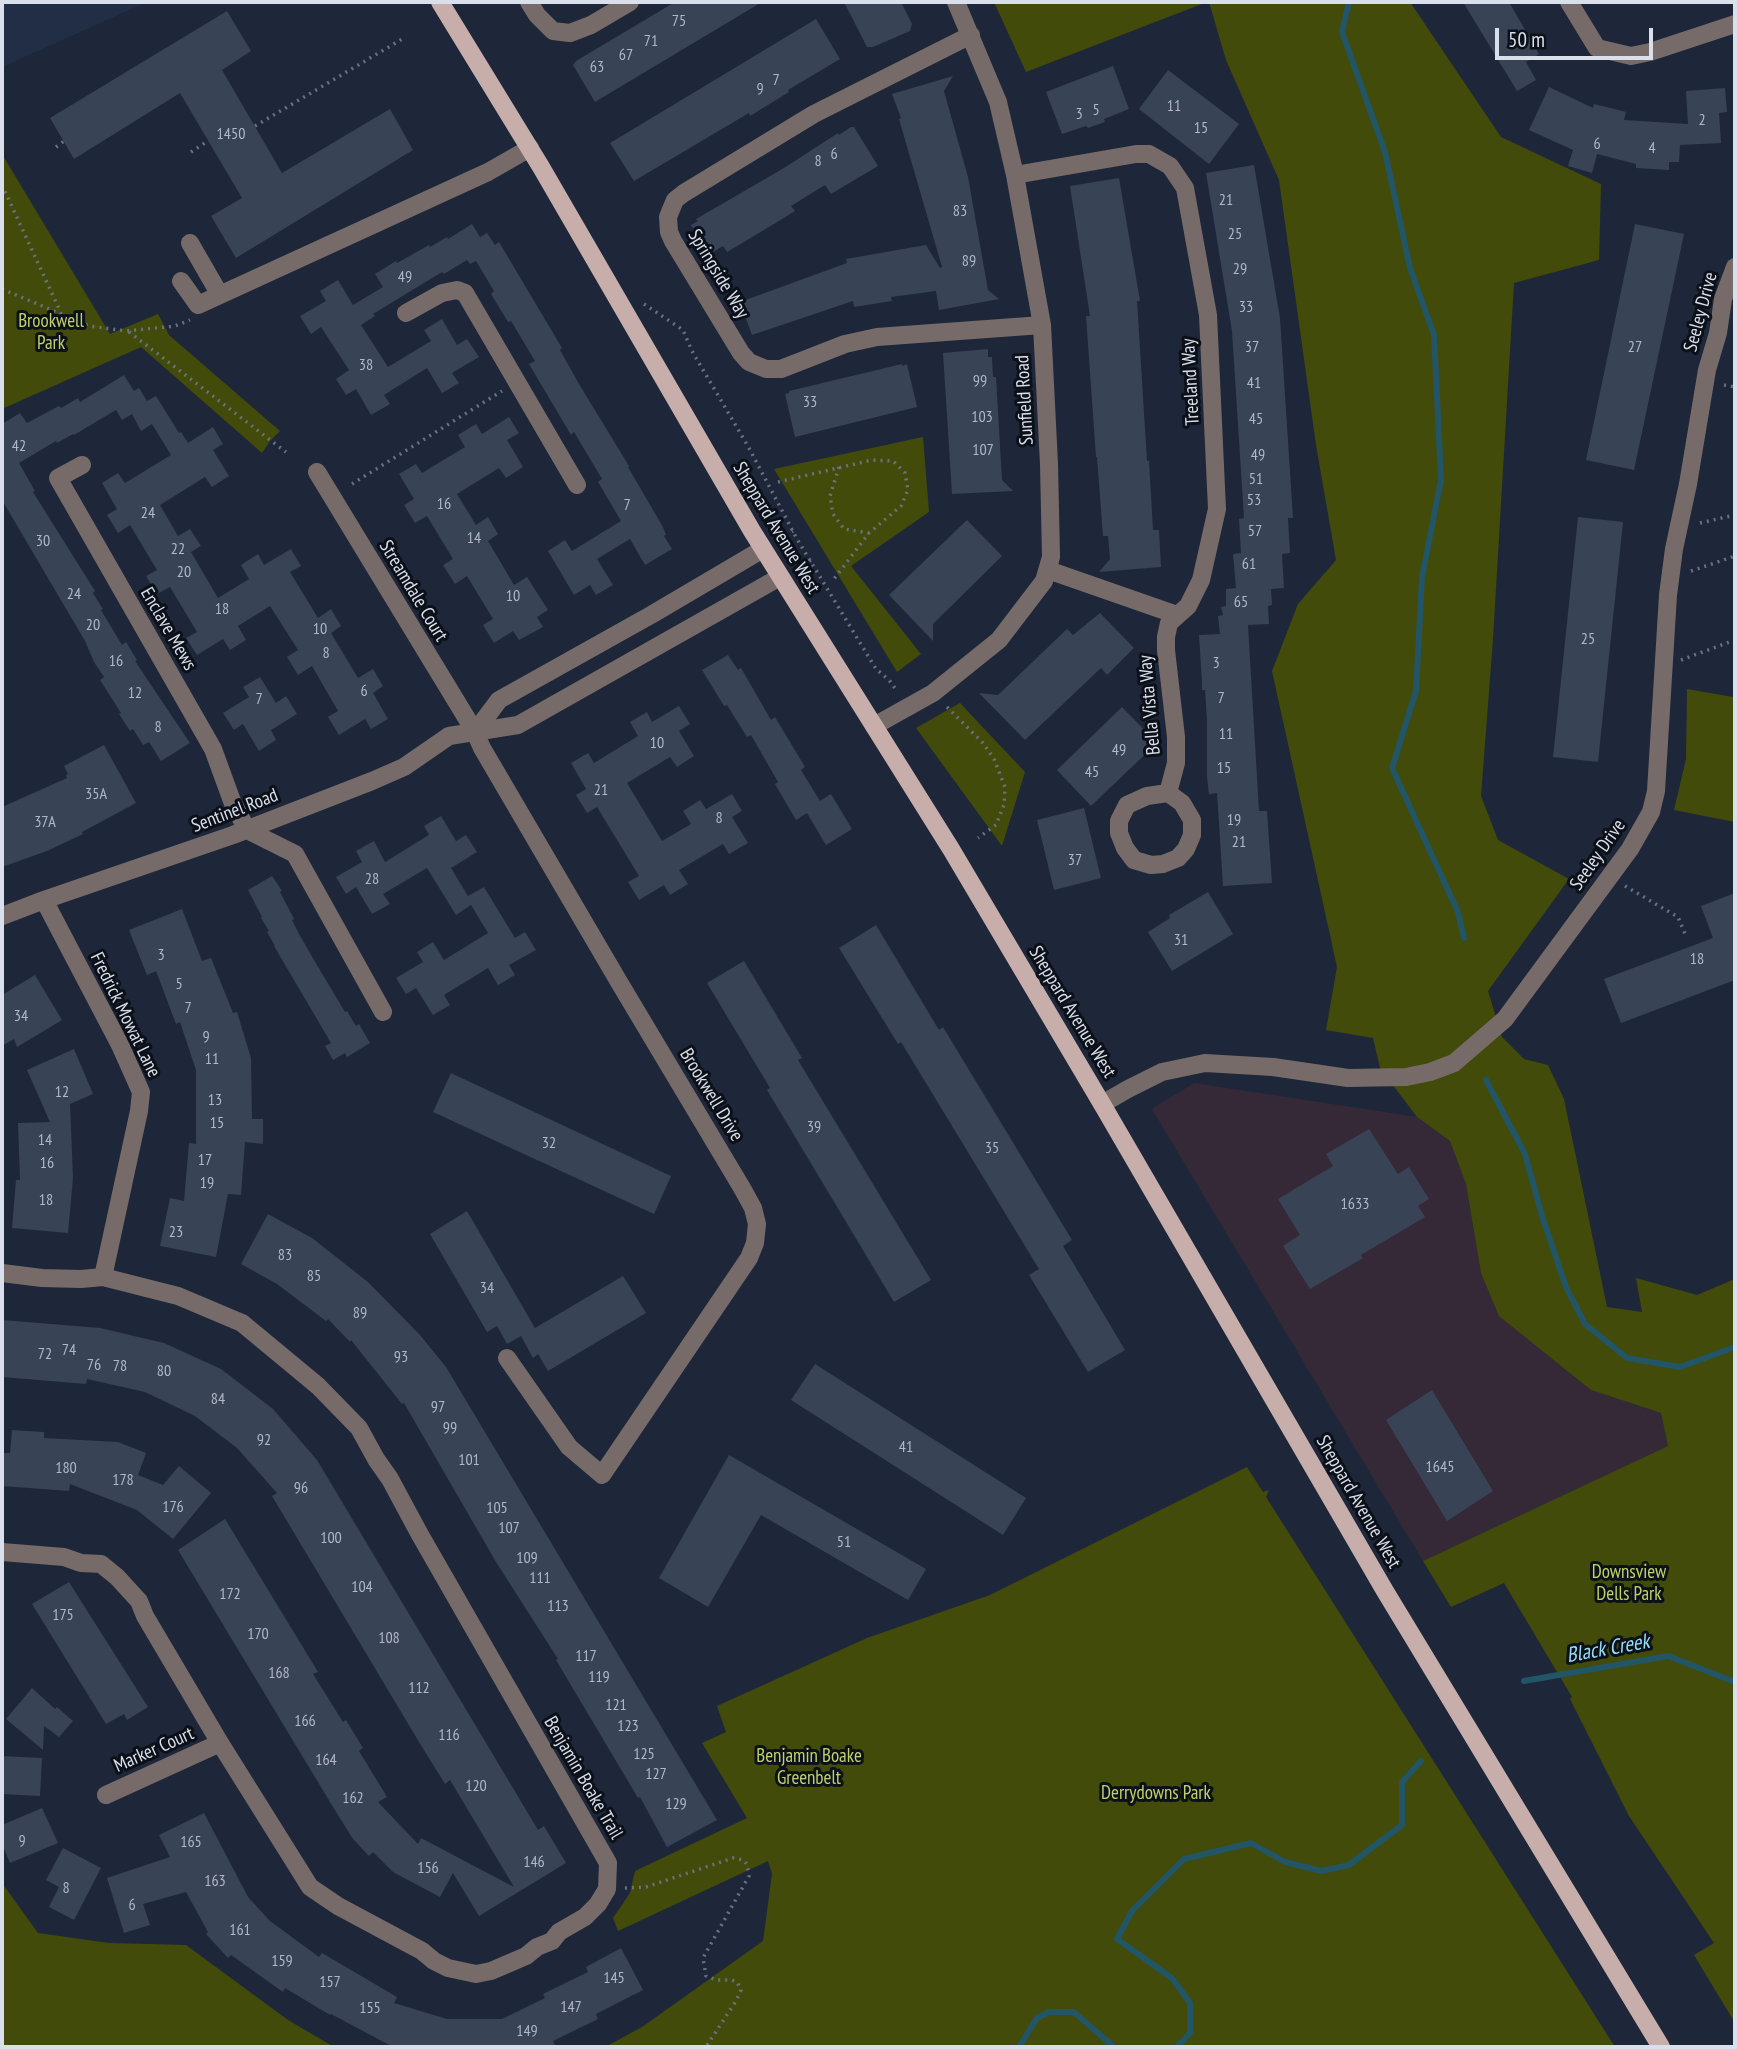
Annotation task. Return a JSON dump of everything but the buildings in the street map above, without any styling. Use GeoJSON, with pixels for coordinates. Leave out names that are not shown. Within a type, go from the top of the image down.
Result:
{"type":"FeatureCollection","features":[{"type":"Feature","properties":{"kind":"main road","name":"Sheppard Avenue West"},"geometry":{"type":"LineString","coordinates":[[440,2],[530,148],[763,549],[951,849],[1391,1600],[1661,2047]]}},
{"type":"Feature","properties":{"kind":"street"},"geometry":{"type":"LineString","coordinates":[[529,2],[537,15],[553,31],[570,33],[591,25],[629,2]]}},
{"type":"Feature","properties":{"kind":"street","name":"Sunfield Road"},"geometry":{"type":"LineString","coordinates":[[874,726],[933,693],[999,640],[1037,592],[1051,557],[1042,325],[1016,175],[998,102],[956,2]]}},
{"type":"Feature","properties":{"kind":"street"},"geometry":{"type":"LineString","coordinates":[[1569,2],[1597,48],[1631,56],[1735,24]]}},
{"type":"Feature","properties":{"kind":"street","name":"Springside Way"},"geometry":{"type":"LineString","coordinates":[[971,35],[814,114],[684,193],[675,201],[670,212],[669,232],[741,353],[756,367],[781,369],[845,344],[893,334],[1042,325]]}},
{"type":"Feature","properties":{"kind":"street"},"geometry":{"type":"LineString","coordinates":[[181,281],[198,306],[488,172],[530,148]]}},
{"type":"Feature","properties":{"kind":"street","name":"Treeland Way"},"geometry":{"type":"LineString","coordinates":[[1016,175],[1149,154],[1170,166],[1185,188],[1208,315],[1217,509],[1201,580],[1188,606],[1177,615]]}},
{"type":"Feature","properties":{"kind":"street"},"geometry":{"type":"LineString","coordinates":[[190,243],[220,295]]}},
{"type":"Feature","properties":{"kind":"street","name":"Seeley Drive"},"geometry":{"type":"LineString","coordinates":[[1102,1104],[1162,1072],[1205,1063],[1273,1068],[1348,1078],[1406,1077],[1430,1072],[1454,1063],[1505,1019],[1630,849],[1651,812],[1656,791],[1674,549],[1707,370],[1718,333],[1723,299],[1735,267]]}},
{"type":"Feature","properties":{"kind":"street"},"geometry":{"type":"LineString","coordinates":[[406,313],[442,293],[457,290],[465,293],[577,485]]}},
{"type":"Feature","properties":{"kind":"street","name":"Enclave Mews"},"geometry":{"type":"LineString","coordinates":[[82,465],[58,478],[213,749],[232,800],[247,830]]}},
{"type":"Feature","properties":{"kind":"street","name":"Streamdale Court"},"geometry":{"type":"LineString","coordinates":[[317,471],[475,732]]}},
{"type":"Feature","properties":{"kind":"street"},"geometry":{"type":"LineString","coordinates":[[475,732],[499,700],[652,615],[763,549]]}},
{"type":"Feature","properties":{"kind":"street"},"geometry":{"type":"LineString","coordinates":[[1048,570],[1177,615]]}},
{"type":"Feature","properties":{"kind":"street","name":"Sentinel Road"},"geometry":{"type":"LineString","coordinates":[[2,916],[247,830],[404,767],[449,736],[518,725],[780,577]]}},
{"type":"Feature","properties":{"kind":"street","name":"Bella Vista Way"},"geometry":{"type":"LineString","coordinates":[[1168,793],[1176,763],[1177,737],[1166,637],[1170,623],[1177,615]]}},
{"type":"Feature","properties":{"kind":"street","name":"Brookwell Drive"},"geometry":{"type":"LineString","coordinates":[[475,732],[619,982],[754,1208],[757,1224],[755,1243],[749,1258],[602,1475],[569,1447],[508,1359]]}},
{"type":"Feature","properties":{"kind":"street"},"geometry":{"type":"LineString","coordinates":[[1168,793],[1182,803],[1192,820],[1192,835],[1186,849],[1178,858],[1163,864],[1151,865],[1134,860],[1119,833],[1119,821],[1126,805],[1147,796],[1168,793]]}},
{"type":"Feature","properties":{"kind":"street"},"geometry":{"type":"LineString","coordinates":[[247,830],[295,854],[383,1012]]}},
{"type":"Feature","properties":{"kind":"street","name":"Fredrick Mowat Lane"},"geometry":{"type":"LineString","coordinates":[[44,900],[120,1045],[141,1091],[103,1277]]}},
{"type":"Feature","properties":{"kind":"street","name":"Benjamin Boake Trail"},"geometry":{"type":"LineString","coordinates":[[2,1273],[42,1279],[103,1277],[178,1296],[242,1323],[318,1386],[359,1428],[390,1479],[608,1863],[607,1889]]}},
{"type":"Feature","properties":{"kind":"street"},"geometry":{"type":"LineString","coordinates":[[2,1552],[64,1557],[81,1563],[101,1564],[117,1577],[139,1601],[145,1616],[220,1743],[310,1887],[338,1906],[422,1951],[434,1961],[449,1968],[476,1974],[491,1971],[526,1956],[585,1917],[598,1904],[607,1889]]}},
{"type":"Feature","properties":{"kind":"street","name":"Marker Court"},"geometry":{"type":"LineString","coordinates":[[106,1795],[220,1743]]}},
{"type":"Feature","properties":{"kind":"path"},"geometry":{"type":"LineString","coordinates":[[255,126],[404,38]]}},
{"type":"Feature","properties":{"kind":"path"},"geometry":{"type":"LineString","coordinates":[[55,147],[64,141]]}},
{"type":"Feature","properties":{"kind":"path"},"geometry":{"type":"LineString","coordinates":[[191,152],[208,141]]}},
{"type":"Feature","properties":{"kind":"path"},"geometry":{"type":"LineString","coordinates":[[2,185],[62,315]]}},
{"type":"Feature","properties":{"kind":"path"},"geometry":{"type":"LineString","coordinates":[[640,301],[683,330],[692,351],[749,448],[797,539],[876,669],[889,680],[908,706]]}},
{"type":"Feature","properties":{"kind":"path"},"geometry":{"type":"LineString","coordinates":[[127,331],[286,452]]}},
{"type":"Feature","properties":{"kind":"path"},"geometry":{"type":"LineString","coordinates":[[352,484],[496,395]]}},
{"type":"Feature","properties":{"kind":"path"},"geometry":{"type":"LineString","coordinates":[[778,482],[872,460],[893,461],[905,473],[908,489],[901,506],[869,533],[834,579]]}},
{"type":"Feature","properties":{"kind":"path"},"geometry":{"type":"LineString","coordinates":[[839,467],[830,496],[833,514],[844,529],[869,533]]}},
{"type":"Feature","properties":{"kind":"path"},"geometry":{"type":"LineString","coordinates":[[1679,528],[1735,515]]}},
{"type":"Feature","properties":{"kind":"path"},"geometry":{"type":"LineString","coordinates":[[1671,578],[1735,556]]}},
{"type":"Feature","properties":{"kind":"path"},"geometry":{"type":"LineString","coordinates":[[1664,666],[1735,640]]}},
{"type":"Feature","properties":{"kind":"path"},"geometry":{"type":"LineString","coordinates":[[933,693],[983,743],[994,759],[1005,787],[1004,805],[996,825],[978,838]]}},
{"type":"Feature","properties":{"kind":"path"},"geometry":{"type":"LineString","coordinates":[[1609,877],[1678,917],[1686,936]]}},
{"type":"Feature","properties":{"kind":"path"},"geometry":{"type":"LineString","coordinates":[[607,1889],[646,1887],[733,1857],[747,1864],[749,1877],[703,1958],[706,1976],[737,1982],[741,1990],[706,2047]]}},
{"type":"Feature","properties":{"kind":"shaded area"},"geometry":{"type":"Polygon","coordinates":[[[2,2],[147,2],[2,67],[2,2]]]}},
{"type":"Feature","properties":{"kind":"shaded area"},"geometry":{"type":"Polygon","coordinates":[[[1194,1083],[1417,1117],[1450,1141],[1466,1184],[1481,1273],[1591,1390],[1661,1413],[1668,1446],[1423,1561],[1152,1109],[1194,1083]]]}},
{"type":"Feature","properties":{"kind":"green space"},"geometry":{"type":"Polygon","coordinates":[[[994,2],[1207,2],[1026,72],[994,2]]]}},
{"type":"Feature","properties":{"kind":"green space","name":"Downsview Dells Park"},"geometry":{"type":"Polygon","coordinates":[[[1209,2],[1410,2],[1501,137],[1601,184],[1599,260],[1514,283],[1481,796],[1498,840],[1569,879],[1488,991],[1502,1037],[1524,1059],[1548,1065],[1564,1099],[1607,1307],[1642,1312],[1636,1278],[1697,1295],[1735,1279],[1735,2023],[1694,1955],[1714,1943],[1629,1816],[1570,1699],[1572,1697],[1504,1583],[1451,1607],[1423,1561],[1668,1446],[1661,1413],[1591,1390],[1499,1316],[1481,1273],[1466,1184],[1450,1141],[1417,1117],[1380,1068],[1373,1038],[1326,1030],[1337,967],[1272,671],[1298,604],[1336,560],[1316,445],[1279,180],[1226,60],[1209,2]]]}},
{"type":"Feature","properties":{"kind":"green space","name":"Brookwell Park"},"geometry":{"type":"Polygon","coordinates":[[[2,154],[110,334],[158,314],[169,335],[280,431],[262,453],[141,347],[2,409],[2,154]]]}},
{"type":"Feature","properties":{"kind":"green space"},"geometry":{"type":"Polygon","coordinates":[[[923,437],[929,512],[851,566],[921,654],[897,672],[774,469],[923,437]]]}},
{"type":"Feature","properties":{"kind":"green space"},"geometry":{"type":"Polygon","coordinates":[[[1687,689],[1733,697],[1735,690],[1735,822],[1674,810],[1686,759],[1687,689]]]}},
{"type":"Feature","properties":{"kind":"green space"},"geometry":{"type":"Polygon","coordinates":[[[960,703],[1025,772],[1002,846],[916,728],[960,703]]]}},
{"type":"Feature","properties":{"kind":"green space","name":"Derrydowns Park"},"geometry":{"type":"Polygon","coordinates":[[[1247,1467],[1263,1492],[1269,1490],[1266,1497],[1615,2047],[605,2047],[642,2027],[763,1941],[772,1874],[768,1861],[618,1931],[613,1918],[630,1893],[635,1871],[747,1818],[702,1743],[726,1732],[717,1706],[867,1638],[990,1595],[1247,1467]]]}},
{"type":"Feature","properties":{"kind":"green space"},"geometry":{"type":"Polygon","coordinates":[[[2,1883],[38,1933],[109,1943],[186,1945],[288,2020],[334,2047],[2,2047],[2,1883]]]}},
{"type":"Feature","properties":{"kind":"waterway"},"geometry":{"type":"LineString","coordinates":[[1349,2],[1342,32],[1385,152],[1410,268],[1434,335],[1441,480],[1422,577],[1416,691],[1392,768],[1458,912],[1464,938]]}},
{"type":"Feature","properties":{"kind":"waterway"},"geometry":{"type":"LineString","coordinates":[[1486,1080],[1525,1154],[1566,1287],[1585,1324],[1627,1358],[1680,1367],[1735,1347]]}},
{"type":"Feature","properties":{"kind":"waterway","name":"Black Creek"},"geometry":{"type":"LineString","coordinates":[[1524,1681],[1668,1656],[1735,1682]]}},
{"type":"Feature","properties":{"kind":"waterway","name":"Black Creek"},"geometry":{"type":"LineString","coordinates":[[1177,2047],[1190,2033],[1190,2003],[1172,1978],[1117,1939],[1132,1911],[1184,1859],[1251,1843],[1285,1862],[1322,1871],[1349,1865],[1402,1825],[1402,1782],[1421,1761]]}},
{"type":"Feature","properties":{"kind":"waterway","name":"Black Creek"},"geometry":{"type":"LineString","coordinates":[[1019,2047],[1037,2018],[1049,2012],[1074,2012],[1114,2047]]}},
{"type":"Feature","properties":{"kind":"park label","name":"Benjamin Boake Greenbelt"},"geometry":{"type":"Point","coordinates":[809,1768]}}]}
